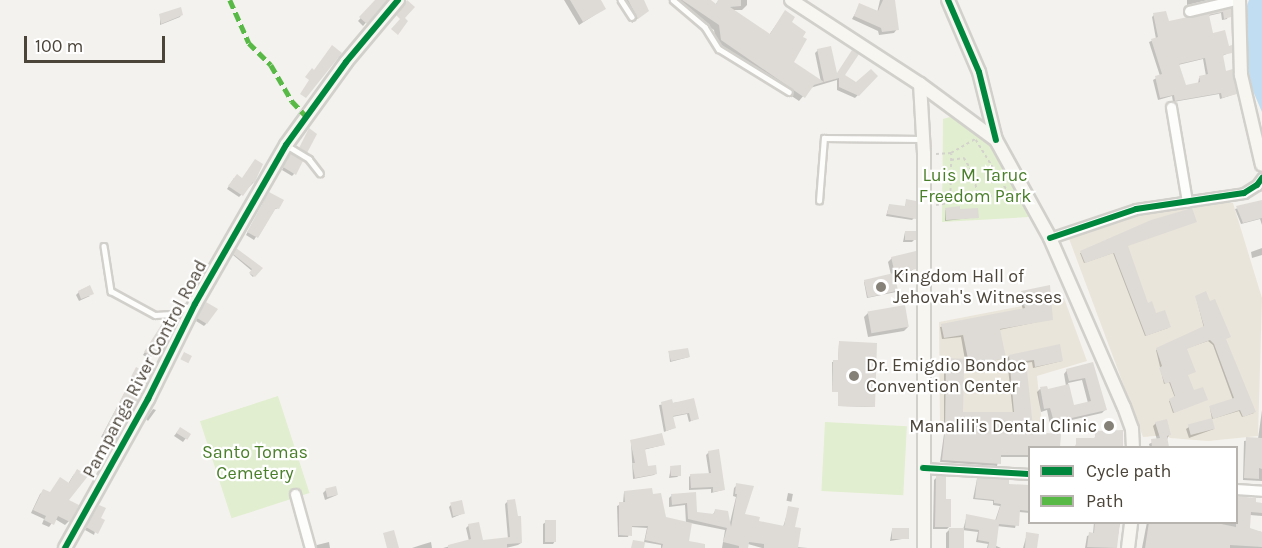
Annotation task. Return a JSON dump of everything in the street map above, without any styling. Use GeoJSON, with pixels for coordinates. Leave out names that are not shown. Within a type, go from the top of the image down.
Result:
{"type":"FeatureCollection","features":[{"type":"Feature","properties":{"kind":"main road","name":"Pampanga River Control Road"},"geometry":{"type":"LineString","coordinates":[[65,548],[148,399],[195,304],[286,145],[346,62],[398,0]]}},
{"type":"Feature","properties":{"kind":"main road"},"geometry":{"type":"LineString","coordinates":[[791,0],[920,84],[996,140]]}},
{"type":"Feature","properties":{"kind":"main road"},"geometry":{"type":"LineString","coordinates":[[948,0],[979,72],[996,140],[1050,238],[1124,408],[1132,429],[1133,446]]}},
{"type":"Feature","properties":{"kind":"main road"},"geometry":{"type":"LineString","coordinates":[[1237,0],[1241,75],[1262,165]]}},
{"type":"Feature","properties":{"kind":"main road"},"geometry":{"type":"LineString","coordinates":[[920,84],[924,154],[924,548]]}},
{"type":"Feature","properties":{"kind":"main road"},"geometry":{"type":"LineString","coordinates":[[1128,548],[1131,524]]}},
{"type":"Feature","properties":{"kind":"street"},"geometry":{"type":"LineString","coordinates":[[1189,11],[1237,0]]}},
{"type":"Feature","properties":{"kind":"street"},"geometry":{"type":"LineString","coordinates":[[1172,107],[1187,201]]}},
{"type":"Feature","properties":{"kind":"street"},"geometry":{"type":"LineString","coordinates":[[1050,238],[1136,209],[1244,193],[1257,185],[1262,178]]}},
{"type":"Feature","properties":{"kind":"street"},"geometry":{"type":"LineString","coordinates":[[923,468],[1028,474]]}},
{"type":"Feature","properties":{"kind":"street"},"geometry":{"type":"LineString","coordinates":[[1238,489],[1262,491]]}},
{"type":"Feature","properties":{"kind":"street"},"geometry":{"type":"LineString","coordinates":[[296,495],[310,548]]}},
{"type":"Feature","properties":{"kind":"lane"},"geometry":{"type":"LineString","coordinates":[[621,0],[632,17]]}},
{"type":"Feature","properties":{"kind":"lane"},"geometry":{"type":"LineString","coordinates":[[673,0],[705,27],[719,49],[789,92]]}},
{"type":"Feature","properties":{"kind":"lane"},"geometry":{"type":"LineString","coordinates":[[819,201],[824,138],[923,139]]}},
{"type":"Feature","properties":{"kind":"lane"},"geometry":{"type":"LineString","coordinates":[[286,145],[309,159],[320,173]]}},
{"type":"Feature","properties":{"kind":"lane"},"geometry":{"type":"LineString","coordinates":[[104,246],[111,291],[155,315],[172,314],[195,304]]}},
{"type":"Feature","properties":{"kind":"path"},"geometry":{"type":"LineString","coordinates":[[924,154],[951,153],[975,139],[1008,193]]}},
{"type":"Feature","properties":{"kind":"path"},"geometry":{"type":"LineString","coordinates":[[951,153],[951,203]]}},
{"type":"Feature","properties":{"kind":"path"},"geometry":{"type":"LineString","coordinates":[[951,160],[964,158],[973,173],[979,199]]}},
{"type":"Feature","properties":{"kind":"path"},"geometry":{"type":"LineString","coordinates":[[924,207],[1026,192]]}},
{"type":"Feature","properties":{"kind":"shaded area"},"geometry":{"type":"Polygon","coordinates":[[[1201,203],[1233,203],[1262,298],[1258,436],[1208,441],[1170,438],[1166,435],[1143,437],[1068,236],[1146,212],[1201,203]]]}},
{"type":"Feature","properties":{"kind":"shaded area"},"geometry":{"type":"Polygon","coordinates":[[[1064,298],[1087,361],[1037,376],[1043,433],[940,428],[939,322],[1064,298]]]}},
{"type":"Feature","properties":{"kind":"green space","name":"Luis M. Taruc Freedom Park"},"geometry":{"type":"Polygon","coordinates":[[[950,117],[987,141],[1029,217],[942,222],[943,119],[950,117]]]}},
{"type":"Feature","properties":{"kind":"green space","name":"Santo Tomas Cemetery"},"geometry":{"type":"Polygon","coordinates":[[[278,396],[310,493],[232,518],[200,421],[278,396]]]}},
{"type":"Feature","properties":{"kind":"green space"},"geometry":{"type":"Polygon","coordinates":[[[825,422],[907,426],[903,495],[821,491],[825,422]]]}},
{"type":"Feature","properties":{"kind":"water"},"geometry":{"type":"Polygon","coordinates":[[[1249,0],[1262,0],[1262,112],[1250,84],[1248,58],[1241,35],[1243,17],[1249,0]]]}},
{"type":"Feature","properties":{"kind":"building"},"geometry":{"type":"Polygon","coordinates":[[[375,0],[387,0],[367,24],[359,17],[375,0]]]}},
{"type":"Feature","properties":{"kind":"building"},"geometry":{"type":"Polygon","coordinates":[[[407,0],[415,7],[405,18],[408,21],[398,35],[391,29],[400,19],[396,15],[407,0]]]}},
{"type":"Feature","properties":{"kind":"building"},"geometry":{"type":"Polygon","coordinates":[[[570,0],[601,0],[606,9],[583,22],[570,0]]]}},
{"type":"Feature","properties":{"kind":"building"},"geometry":{"type":"Polygon","coordinates":[[[628,0],[644,0],[649,11],[638,19],[628,0]]]}},
{"type":"Feature","properties":{"kind":"building"},"geometry":{"type":"Polygon","coordinates":[[[682,0],[711,0],[716,4],[718,0],[741,0],[741,6],[730,7],[770,34],[785,10],[795,17],[792,22],[806,32],[803,37],[807,39],[794,62],[824,82],[814,85],[805,98],[721,40],[719,25],[682,0]]]}},
{"type":"Feature","properties":{"kind":"building"},"geometry":{"type":"Polygon","coordinates":[[[883,0],[895,0],[899,30],[882,32],[881,28],[854,16],[859,3],[878,11],[883,0]]]}},
{"type":"Feature","properties":{"kind":"building"},"geometry":{"type":"Polygon","coordinates":[[[181,7],[183,15],[161,24],[159,14],[181,7]]]}},
{"type":"Feature","properties":{"kind":"building"},"geometry":{"type":"Polygon","coordinates":[[[1231,8],[1231,17],[1224,19],[1223,12],[1209,15],[1213,33],[1225,30],[1229,46],[1232,45],[1232,53],[1223,55],[1226,71],[1233,69],[1237,94],[1222,98],[1221,93],[1175,101],[1174,95],[1160,98],[1155,76],[1162,74],[1151,39],[1158,37],[1153,13],[1166,11],[1169,21],[1231,8]],[[1205,58],[1179,64],[1186,85],[1200,82],[1199,76],[1208,74],[1205,58]]]}},
{"type":"Feature","properties":{"kind":"building"},"geometry":{"type":"Polygon","coordinates":[[[332,45],[342,53],[306,98],[300,94],[309,80],[305,77],[312,68],[314,70],[332,45]]]}},
{"type":"Feature","properties":{"kind":"building"},"geometry":{"type":"Polygon","coordinates":[[[831,46],[837,73],[852,50],[859,54],[845,75],[856,82],[871,69],[878,76],[859,96],[839,87],[839,78],[824,82],[817,49],[831,46]]]}},
{"type":"Feature","properties":{"kind":"building"},"geometry":{"type":"Polygon","coordinates":[[[309,128],[317,134],[307,153],[299,148],[309,128]]]}},
{"type":"Feature","properties":{"kind":"building"},"geometry":{"type":"Polygon","coordinates":[[[291,153],[303,161],[296,175],[283,167],[291,153]]]}},
{"type":"Feature","properties":{"kind":"building"},"geometry":{"type":"Polygon","coordinates":[[[255,159],[263,164],[254,184],[253,182],[243,196],[228,186],[237,174],[242,178],[255,159]]]}},
{"type":"Feature","properties":{"kind":"building"},"geometry":{"type":"Polygon","coordinates":[[[269,192],[284,200],[279,209],[276,208],[258,238],[247,232],[269,192]]]}},
{"type":"Feature","properties":{"kind":"building"},"geometry":{"type":"Polygon","coordinates":[[[906,199],[916,201],[916,219],[887,214],[889,204],[905,206],[906,199]]]}},
{"type":"Feature","properties":{"kind":"building"},"geometry":{"type":"Polygon","coordinates":[[[1262,200],[1262,218],[1243,223],[1236,206],[1262,200]]]}},
{"type":"Feature","properties":{"kind":"building"},"geometry":{"type":"Polygon","coordinates":[[[960,206],[960,209],[978,208],[979,218],[946,220],[945,208],[960,206]]]}},
{"type":"Feature","properties":{"kind":"building"},"geometry":{"type":"Polygon","coordinates":[[[1192,208],[1197,222],[1128,246],[1148,303],[1152,301],[1156,313],[1165,310],[1171,327],[1146,336],[1114,253],[1085,263],[1080,251],[1151,220],[1192,208]]]}},
{"type":"Feature","properties":{"kind":"building"},"geometry":{"type":"Polygon","coordinates":[[[905,231],[916,231],[916,240],[905,240],[905,231]]]}},
{"type":"Feature","properties":{"kind":"building"},"geometry":{"type":"Polygon","coordinates":[[[236,248],[263,268],[255,277],[249,273],[252,269],[233,254],[236,248]]]}},
{"type":"Feature","properties":{"kind":"building"},"geometry":{"type":"Polygon","coordinates":[[[916,251],[916,269],[895,274],[891,257],[916,251]]]}},
{"type":"Feature","properties":{"kind":"building","name":"Kingdom Hall of Jehovah's Witnesses"},"geometry":{"type":"Polygon","coordinates":[[[894,273],[898,291],[868,298],[864,280],[894,273]]]}},
{"type":"Feature","properties":{"kind":"building"},"geometry":{"type":"Polygon","coordinates":[[[90,285],[94,294],[81,299],[78,291],[90,285]]]}},
{"type":"Feature","properties":{"kind":"building"},"geometry":{"type":"Polygon","coordinates":[[[1050,285],[1053,320],[1000,329],[1006,358],[964,367],[963,412],[1014,412],[1009,355],[1060,344],[1063,361],[1035,367],[1034,360],[1026,361],[1033,427],[1013,431],[1061,434],[1060,446],[1028,446],[1028,455],[1001,455],[1001,464],[942,460],[945,431],[946,358],[968,359],[963,335],[944,338],[941,324],[1025,308],[1021,291],[1050,285]]]}},
{"type":"Feature","properties":{"kind":"building"},"geometry":{"type":"Polygon","coordinates":[[[1206,291],[1210,301],[1215,299],[1231,337],[1226,339],[1256,412],[1243,417],[1240,410],[1213,419],[1209,406],[1234,398],[1214,344],[1210,340],[1187,349],[1196,372],[1188,375],[1194,390],[1203,387],[1208,400],[1174,413],[1169,399],[1175,396],[1170,382],[1165,384],[1159,368],[1162,366],[1156,348],[1204,326],[1195,296],[1206,291]]]}},
{"type":"Feature","properties":{"kind":"building"},"geometry":{"type":"Polygon","coordinates":[[[206,302],[218,309],[207,324],[197,318],[206,302]]]}},
{"type":"Feature","properties":{"kind":"building"},"geometry":{"type":"Polygon","coordinates":[[[905,305],[909,327],[871,333],[868,312],[905,305]]]}},
{"type":"Feature","properties":{"kind":"building"},"geometry":{"type":"Polygon","coordinates":[[[173,318],[177,321],[163,347],[160,346],[154,357],[144,352],[165,319],[173,318]]]}},
{"type":"Feature","properties":{"kind":"building","name":"Dr. Emigdio Bondoc Convention Center"},"geometry":{"type":"Polygon","coordinates":[[[839,341],[877,343],[875,407],[838,406],[838,392],[832,392],[833,360],[838,360],[839,341]]]}},
{"type":"Feature","properties":{"kind":"building"},"geometry":{"type":"Polygon","coordinates":[[[688,348],[690,357],[671,361],[668,351],[688,348]]]}},
{"type":"Feature","properties":{"kind":"building"},"geometry":{"type":"Polygon","coordinates":[[[184,352],[192,356],[188,363],[180,359],[184,352]]]}},
{"type":"Feature","properties":{"kind":"building"},"geometry":{"type":"Polygon","coordinates":[[[1093,362],[1107,410],[1054,422],[1050,408],[1044,409],[1040,387],[1047,386],[1048,389],[1069,384],[1074,405],[1091,401],[1085,378],[1069,381],[1066,369],[1093,362]]]}},
{"type":"Feature","properties":{"kind":"building"},"geometry":{"type":"Polygon","coordinates":[[[136,367],[146,372],[140,383],[131,378],[136,367]]]}},
{"type":"Feature","properties":{"kind":"building"},"geometry":{"type":"Polygon","coordinates":[[[125,391],[139,398],[114,440],[103,434],[125,391]]]}},
{"type":"Feature","properties":{"kind":"building"},"geometry":{"type":"Polygon","coordinates":[[[694,398],[699,419],[691,421],[689,413],[673,416],[676,428],[666,431],[661,402],[672,399],[673,403],[694,398]]]}},
{"type":"Feature","properties":{"kind":"building"},"geometry":{"type":"Polygon","coordinates":[[[1212,418],[1215,429],[1191,435],[1188,424],[1212,418]]]}},
{"type":"Feature","properties":{"kind":"building"},"geometry":{"type":"Polygon","coordinates":[[[1167,419],[1171,435],[1167,436],[1169,446],[1152,446],[1151,439],[1160,438],[1155,422],[1167,419]]]}},
{"type":"Feature","properties":{"kind":"building"},"geometry":{"type":"Polygon","coordinates":[[[180,427],[191,434],[187,440],[176,433],[180,427]]]}},
{"type":"Feature","properties":{"kind":"building"},"geometry":{"type":"Polygon","coordinates":[[[1123,430],[1123,446],[1076,446],[1076,438],[1095,438],[1095,431],[1123,430]]]}},
{"type":"Feature","properties":{"kind":"building"},"geometry":{"type":"Polygon","coordinates":[[[662,433],[665,445],[645,449],[648,466],[656,465],[657,474],[635,478],[632,463],[635,463],[630,440],[662,433]]]}},
{"type":"Feature","properties":{"kind":"building"},"geometry":{"type":"Polygon","coordinates":[[[1246,437],[1262,438],[1262,469],[1259,468],[1259,479],[1244,478],[1246,437]]]}},
{"type":"Feature","properties":{"kind":"building"},"geometry":{"type":"Polygon","coordinates":[[[719,449],[725,490],[713,492],[713,487],[691,488],[690,474],[711,473],[708,451],[719,449]]]}},
{"type":"Feature","properties":{"kind":"building"},"geometry":{"type":"Polygon","coordinates":[[[681,465],[681,476],[671,476],[670,466],[681,465]]]}},
{"type":"Feature","properties":{"kind":"building"},"geometry":{"type":"Polygon","coordinates":[[[77,469],[88,476],[69,500],[79,505],[70,522],[58,516],[54,525],[44,520],[46,516],[33,510],[43,489],[50,492],[60,477],[69,483],[77,469]]]}},
{"type":"Feature","properties":{"kind":"building"},"geometry":{"type":"Polygon","coordinates":[[[936,476],[946,476],[946,499],[951,499],[951,527],[935,527],[936,476]]]}},
{"type":"Feature","properties":{"kind":"building"},"geometry":{"type":"Polygon","coordinates":[[[977,478],[1009,480],[1009,484],[1028,485],[1028,511],[1020,510],[1019,526],[999,524],[996,548],[988,548],[989,542],[978,540],[979,530],[965,528],[966,514],[996,520],[1001,504],[994,503],[994,500],[975,498],[977,478]]]}},
{"type":"Feature","properties":{"kind":"building"},"geometry":{"type":"Polygon","coordinates":[[[736,483],[754,486],[745,514],[760,517],[759,521],[784,526],[788,506],[799,508],[795,527],[801,528],[798,548],[764,548],[764,544],[749,542],[748,548],[739,548],[739,546],[723,542],[727,528],[688,519],[687,503],[672,505],[671,494],[696,492],[697,512],[714,514],[715,509],[728,511],[731,527],[737,494],[735,494],[736,483]]]}},
{"type":"Feature","properties":{"kind":"building"},"geometry":{"type":"Polygon","coordinates":[[[336,486],[338,495],[327,497],[325,488],[336,486]]]}},
{"type":"Feature","properties":{"kind":"building"},"geometry":{"type":"Polygon","coordinates":[[[652,488],[653,494],[661,493],[666,517],[692,523],[689,541],[705,544],[705,548],[662,548],[663,544],[645,540],[648,526],[632,526],[632,536],[619,535],[619,502],[625,502],[624,491],[652,488]]]}},
{"type":"Feature","properties":{"kind":"building"},"geometry":{"type":"Polygon","coordinates":[[[1238,496],[1256,498],[1256,502],[1262,503],[1262,513],[1251,512],[1250,528],[1262,532],[1262,547],[1230,545],[1230,548],[1145,548],[1149,524],[1222,524],[1236,527],[1238,524],[1238,496]]]}},
{"type":"Feature","properties":{"kind":"building"},"geometry":{"type":"Polygon","coordinates":[[[515,499],[518,516],[521,516],[522,543],[507,544],[507,548],[448,548],[448,545],[471,539],[468,524],[479,522],[483,540],[510,537],[507,500],[515,499]]]}},
{"type":"Feature","properties":{"kind":"building"},"geometry":{"type":"Polygon","coordinates":[[[462,500],[465,514],[453,516],[450,502],[462,500]]]}},
{"type":"Feature","properties":{"kind":"building"},"geometry":{"type":"Polygon","coordinates":[[[99,505],[106,508],[101,518],[105,520],[98,534],[86,527],[99,505]]]}},
{"type":"Feature","properties":{"kind":"building"},"geometry":{"type":"Polygon","coordinates":[[[545,520],[556,520],[556,542],[545,542],[545,520]]]}},
{"type":"Feature","properties":{"kind":"building"},"geometry":{"type":"Polygon","coordinates":[[[1095,524],[1120,524],[1117,548],[1087,547],[1089,532],[1094,533],[1095,524]]]}},
{"type":"Feature","properties":{"kind":"building"},"geometry":{"type":"Polygon","coordinates":[[[892,528],[909,528],[909,539],[892,539],[892,528]]]}},
{"type":"Feature","properties":{"kind":"building"},"geometry":{"type":"Polygon","coordinates":[[[949,528],[964,528],[964,548],[949,548],[949,528]]]}},
{"type":"Feature","properties":{"kind":"building"},"geometry":{"type":"Polygon","coordinates":[[[394,530],[399,548],[387,548],[383,533],[394,530]]]}},
{"type":"Feature","properties":{"kind":"building"},"geometry":{"type":"Polygon","coordinates":[[[1026,532],[1039,534],[1037,548],[1025,548],[1026,532]]]}},
{"type":"Feature","properties":{"kind":"building"},"geometry":{"type":"Polygon","coordinates":[[[633,540],[645,542],[644,548],[631,548],[633,540]]]}},
{"type":"Feature","properties":{"kind":"marked path"},"geometry":{"type":"LineString","coordinates":[[230,0],[249,43],[271,65],[292,101],[307,117]]}},
{"type":"Feature","properties":{"kind":"cycle path"},"geometry":{"type":"LineString","coordinates":[[65,548],[148,399],[195,304],[286,145],[346,62],[398,0]]}},
{"type":"Feature","properties":{"kind":"cycle path"},"geometry":{"type":"LineString","coordinates":[[948,0],[979,72],[996,140]]}},
{"type":"Feature","properties":{"kind":"cycle path"},"geometry":{"type":"LineString","coordinates":[[1050,238],[1136,209],[1244,193],[1257,185],[1262,178]]}},
{"type":"Feature","properties":{"kind":"cycle path"},"geometry":{"type":"LineString","coordinates":[[923,468],[1028,474]]}},
{"type":"Feature","properties":{"kind":"place","name":"Kingdom Hall of Jehovah's Witnesses"},"geometry":{"type":"Point","coordinates":[881,287]}},
{"type":"Feature","properties":{"kind":"place","name":"Dr. Emigdio Bondoc Convention Center"},"geometry":{"type":"Point","coordinates":[854,376]}},
{"type":"Feature","properties":{"kind":"place","name":"Manalili's Dental Clinic"},"geometry":{"type":"Point","coordinates":[1109,426]}}]}
